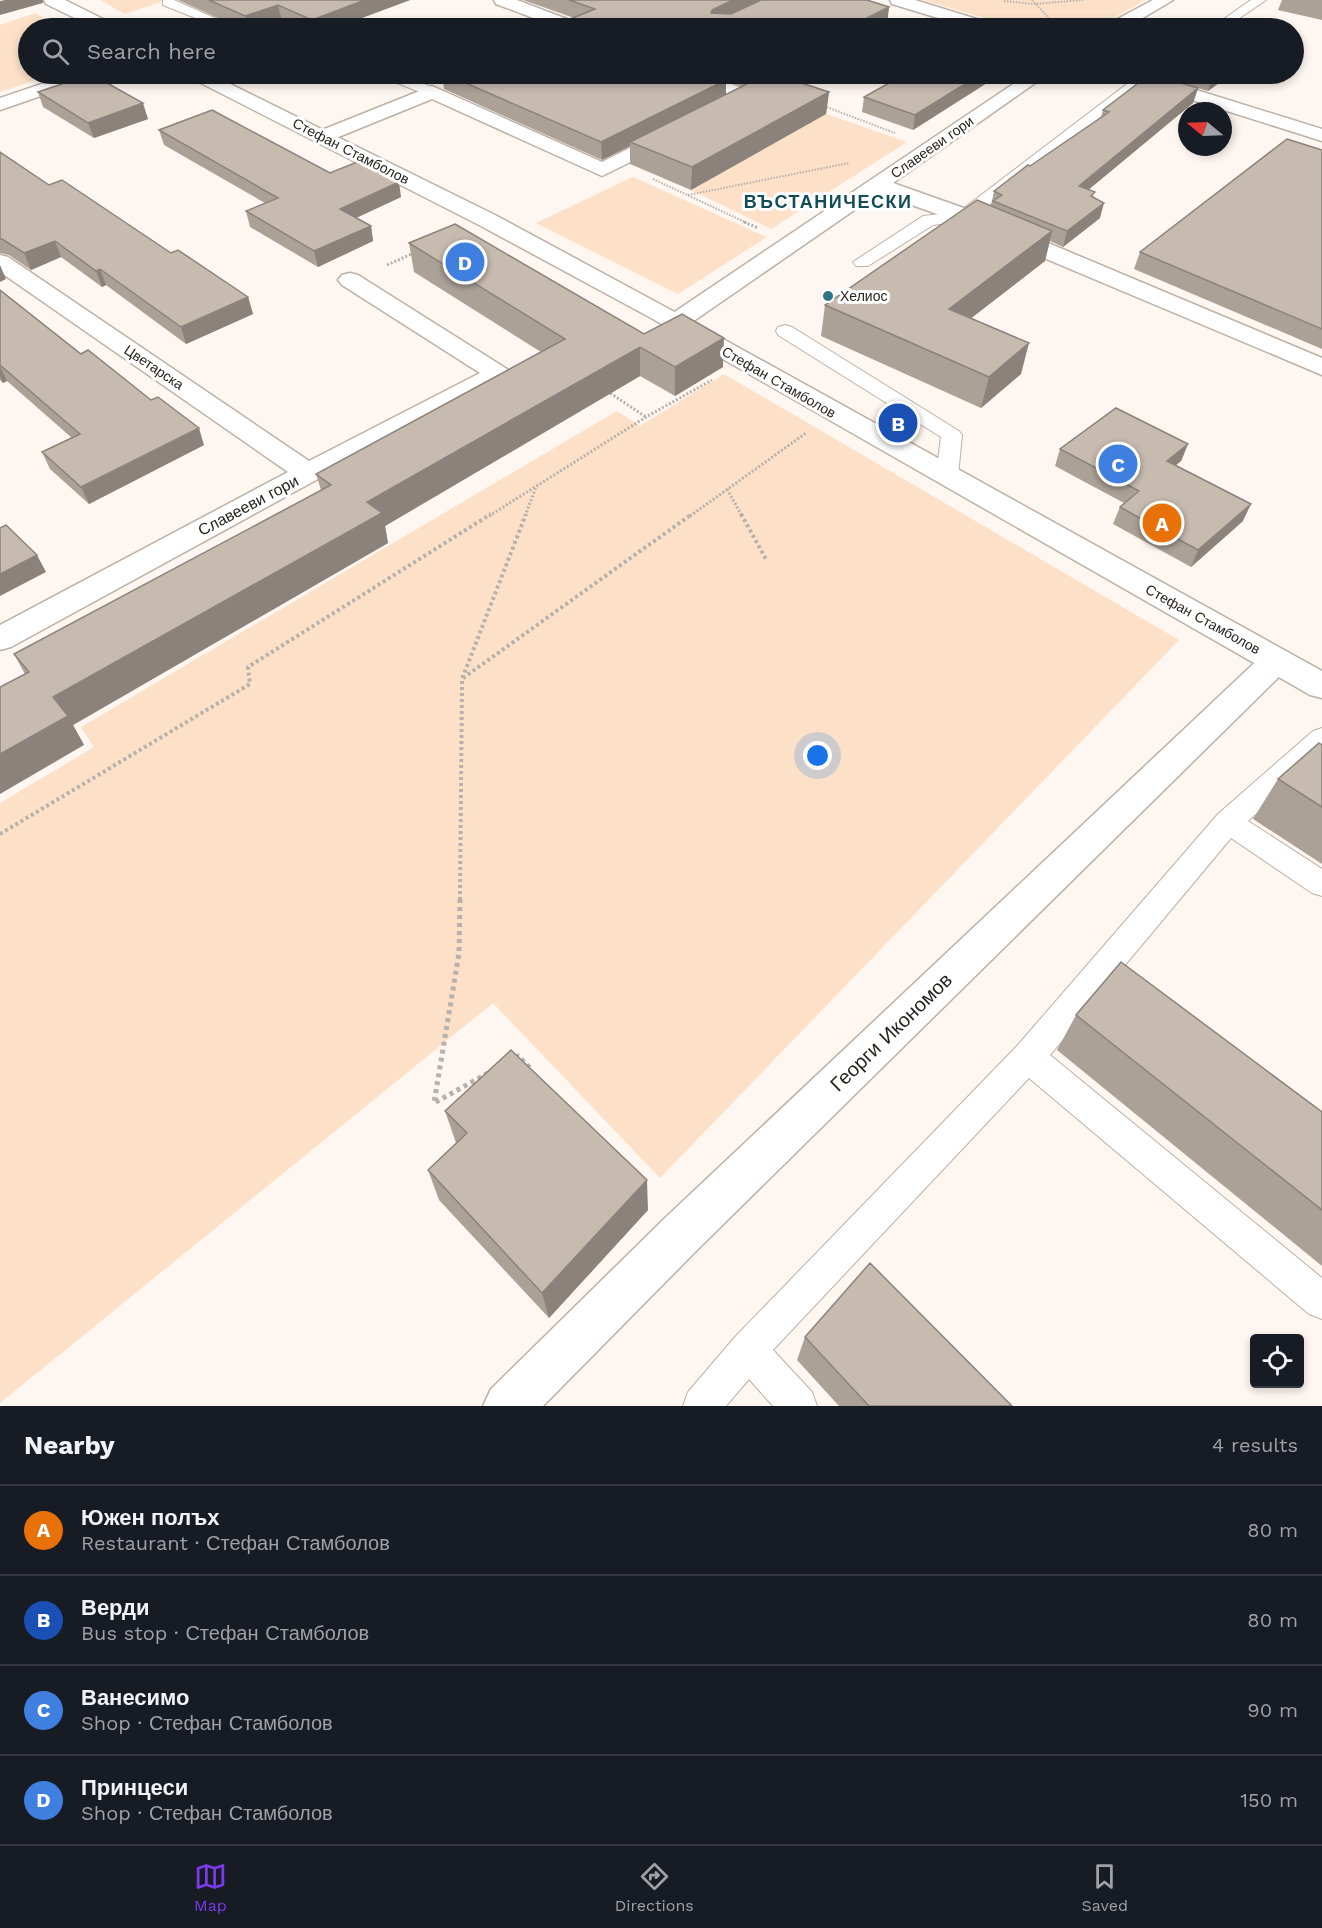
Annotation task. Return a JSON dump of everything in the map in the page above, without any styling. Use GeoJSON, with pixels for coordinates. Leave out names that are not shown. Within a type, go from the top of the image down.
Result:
{"type":"FeatureCollection","features":[{"type":"Feature","properties":{"kind":"street"},"geometry":{"type":"LineString","coordinates":[[52,0],[87,18]]}},
{"type":"Feature","properties":{"kind":"street"},"geometry":{"type":"LineString","coordinates":[[506,0],[550,18]]}},
{"type":"Feature","properties":{"kind":"street"},"geometry":{"type":"LineString","coordinates":[[898,0],[955,18]]}},
{"type":"Feature","properties":{"kind":"street"},"geometry":{"type":"LineString","coordinates":[[1132,18],[1165,0]]}},
{"type":"Feature","properties":{"kind":"street"},"geometry":{"type":"LineString","coordinates":[[0,104],[58,84]]}},
{"type":"Feature","properties":{"kind":"street","name":"Стефан Стамболов"},"geometry":{"type":"LineString","coordinates":[[217,84],[489,221],[676,322],[1322,686]]}},
{"type":"Feature","properties":{"kind":"street"},"geometry":{"type":"LineString","coordinates":[[723,84],[754,93],[726,106]]}},
{"type":"Feature","properties":{"kind":"street","name":"Славееви гори"},"geometry":{"type":"LineString","coordinates":[[676,322],[1025,84]]}},
{"type":"Feature","properties":{"kind":"street"},"geometry":{"type":"LineString","coordinates":[[1166,84],[1322,135]]}},
{"type":"Feature","properties":{"kind":"street"},"geometry":{"type":"LineString","coordinates":[[324,136],[432,92],[602,170],[686,126]]}},
{"type":"Feature","properties":{"kind":"street"},"geometry":{"type":"LineString","coordinates":[[877,185],[964,216],[1322,367]]}},
{"type":"Feature","properties":{"kind":"street","name":"Цветарска"},"geometry":{"type":"LineString","coordinates":[[0,262],[308,473]]}},
{"type":"Feature","properties":{"kind":"street","name":"Славееви гори"},"geometry":{"type":"LineString","coordinates":[[0,639],[308,473],[498,374],[350,280]]}},
{"type":"Feature","properties":{"kind":"street","name":"Георги Икономов"},"geometry":{"type":"LineString","coordinates":[[508,1406],[689,1225],[1277,660]]}},
{"type":"Feature","properties":{"kind":"lane"},"geometry":{"type":"LineString","coordinates":[[1232,18],[1260,0]]}},
{"type":"Feature","properties":{"kind":"lane"},"geometry":{"type":"LineString","coordinates":[[168,2],[206,18]]}},
{"type":"Feature","properties":{"kind":"lane"},"geometry":{"type":"LineString","coordinates":[[412,84],[432,92]]}},
{"type":"Feature","properties":{"kind":"lane"},"geometry":{"type":"LineString","coordinates":[[862,262],[929,220],[964,216],[1128,84]]}},
{"type":"Feature","properties":{"kind":"lane"},"geometry":{"type":"LineString","coordinates":[[785,331],[952,435],[947,476]]}},
{"type":"Feature","properties":{"kind":"lane"},"geometry":{"type":"LineString","coordinates":[[702,1406],[748,1350],[1028,1057],[1228,822],[1322,738]]}},
{"type":"Feature","properties":{"kind":"lane"},"geometry":{"type":"LineString","coordinates":[[1228,822],[1322,884]]}},
{"type":"Feature","properties":{"kind":"lane"},"geometry":{"type":"LineString","coordinates":[[1028,1057],[1322,1301]]}},
{"type":"Feature","properties":{"kind":"lane"},"geometry":{"type":"LineString","coordinates":[[748,1350],[798,1406]]}},
{"type":"Feature","properties":{"kind":"path"},"geometry":{"type":"LineString","coordinates":[[1032,0],[1048,18]]}},
{"type":"Feature","properties":{"kind":"path"},"geometry":{"type":"LineString","coordinates":[[1004,2],[1034,4],[1083,0]]}},
{"type":"Feature","properties":{"kind":"path"},"geometry":{"type":"LineString","coordinates":[[824,106],[933,147]]}},
{"type":"Feature","properties":{"kind":"path"},"geometry":{"type":"LineString","coordinates":[[617,162],[792,243]]}},
{"type":"Feature","properties":{"kind":"path"},"geometry":{"type":"LineString","coordinates":[[688,195],[851,163]]}},
{"type":"Feature","properties":{"kind":"path"},"geometry":{"type":"LineString","coordinates":[[350,280],[425,248]]}},
{"type":"Feature","properties":{"kind":"path"},"geometry":{"type":"LineString","coordinates":[[0,834],[250,684],[248,667],[646,417],[744,362]]}},
{"type":"Feature","properties":{"kind":"path"},"geometry":{"type":"LineString","coordinates":[[600,386],[646,417]]}},
{"type":"Feature","properties":{"kind":"path"},"geometry":{"type":"LineString","coordinates":[[462,679],[834,413]]}},
{"type":"Feature","properties":{"kind":"path"},"geometry":{"type":"LineString","coordinates":[[499,1066],[434,1103],[459,953],[462,679],[536,487]]}},
{"type":"Feature","properties":{"kind":"path"},"geometry":{"type":"LineString","coordinates":[[727,489],[767,561]]}},
{"type":"Feature","properties":{"kind":"path"},"geometry":{"type":"LineString","coordinates":[[509,1061],[518,1056],[534,1072]]}},
{"type":"Feature","properties":{"kind":"shaded area"},"geometry":{"type":"Polygon","coordinates":[[[100,0],[167,0],[125,14],[100,0]]]}},
{"type":"Feature","properties":{"kind":"shaded area"},"geometry":{"type":"Polygon","coordinates":[[[923,0],[1145,0],[1114,18],[985,18],[923,0]]]}},
{"type":"Feature","properties":{"kind":"shaded area"},"geometry":{"type":"Polygon","coordinates":[[[35,13],[44,18],[20,18],[35,13]]]}},
{"type":"Feature","properties":{"kind":"shaded area"},"geometry":{"type":"Polygon","coordinates":[[[18,19],[18,84],[24,84],[0,92],[0,25],[18,19]]]}},
{"type":"Feature","properties":{"kind":"shaded area"},"geometry":{"type":"Polygon","coordinates":[[[826,114],[907,142],[771,229],[691,190],[826,114]]]}},
{"type":"Feature","properties":{"kind":"shaded area"},"geometry":{"type":"Polygon","coordinates":[[[633,177],[767,237],[678,294],[536,223],[633,177]]]}},
{"type":"Feature","properties":{"kind":"shaded area"},"geometry":{"type":"Polygon","coordinates":[[[724,374],[1179,640],[660,1178],[493,1003],[0,1403],[0,803],[94,747],[81,727],[617,411],[640,426],[724,374]]]}},
{"type":"Feature","properties":{"kind":"building"},"geometry":{"type":"Polygon","coordinates":[[[209,0],[365,0],[317,18],[307,18],[278,5],[245,16],[209,0]]]}},
{"type":"Feature","properties":{"kind":"building"},"geometry":{"type":"Polygon","coordinates":[[[569,0],[733,0],[712,10],[711,13],[731,14],[761,0],[867,0],[889,7],[867,18],[573,18],[595,9],[569,0]]]}},
{"type":"Feature","properties":{"kind":"building"},"geometry":{"type":"Polygon","coordinates":[[[62,84],[109,84],[143,103],[88,123],[38,92],[62,84]]]}},
{"type":"Feature","properties":{"kind":"building"},"geometry":{"type":"Polygon","coordinates":[[[468,84],[718,84],[601,142],[468,84]]]}},
{"type":"Feature","properties":{"kind":"building"},"geometry":{"type":"Polygon","coordinates":[[[747,84],[805,84],[829,92],[692,167],[630,142],[747,84]]]}},
{"type":"Feature","properties":{"kind":"building"},"geometry":{"type":"Polygon","coordinates":[[[887,84],[965,84],[915,115],[864,97],[887,84]]]}},
{"type":"Feature","properties":{"kind":"building"},"geometry":{"type":"Polygon","coordinates":[[[1137,84],[1184,84],[1198,88],[1178,102],[1178,104],[1079,186],[1095,192],[1091,196],[1104,203],[1067,231],[993,201],[1002,195],[994,191],[1028,165],[1030,166],[1109,112],[1103,110],[1137,84]]]}},
{"type":"Feature","properties":{"kind":"building"},"geometry":{"type":"Polygon","coordinates":[[[212,110],[330,173],[357,162],[399,182],[340,209],[371,226],[314,251],[246,211],[278,198],[159,130],[212,110]]]}},
{"type":"Feature","properties":{"kind":"building"},"geometry":{"type":"Polygon","coordinates":[[[1287,139],[1322,150],[1322,329],[1140,252],[1287,139]]]}},
{"type":"Feature","properties":{"kind":"building"},"geometry":{"type":"Polygon","coordinates":[[[0,152],[49,185],[62,180],[171,253],[178,250],[248,297],[181,327],[100,269],[96,271],[55,241],[24,253],[0,239],[0,152]]]}},
{"type":"Feature","properties":{"kind":"building"},"geometry":{"type":"Polygon","coordinates":[[[977,200],[1052,231],[949,309],[1029,343],[989,377],[825,305],[977,200]]]}},
{"type":"Feature","properties":{"kind":"building"},"geometry":{"type":"Polygon","coordinates":[[[455,224],[644,334],[682,314],[724,338],[675,367],[640,347],[367,502],[382,513],[53,697],[68,716],[0,754],[0,687],[29,672],[14,654],[331,485],[316,474],[565,339],[409,243],[455,224]]]}},
{"type":"Feature","properties":{"kind":"building"},"geometry":{"type":"Polygon","coordinates":[[[0,290],[81,354],[88,350],[151,400],[158,397],[199,428],[81,487],[42,452],[80,434],[0,365],[0,290]]]}},
{"type":"Feature","properties":{"kind":"building"},"geometry":{"type":"Polygon","coordinates":[[[1116,408],[1188,444],[1167,461],[1251,504],[1198,550],[1120,507],[1139,491],[1060,449],[1116,408]]]}},
{"type":"Feature","properties":{"kind":"building"},"geometry":{"type":"Polygon","coordinates":[[[6,525],[37,555],[0,574],[0,528],[6,525]]]}},
{"type":"Feature","properties":{"kind":"building"},"geometry":{"type":"Polygon","coordinates":[[[1319,743],[1322,745],[1322,807],[1278,779],[1319,743]]]}},
{"type":"Feature","properties":{"kind":"building"},"geometry":{"type":"Polygon","coordinates":[[[1121,962],[1322,1112],[1322,1210],[1076,1015],[1121,962]]]}},
{"type":"Feature","properties":{"kind":"building"},"geometry":{"type":"Polygon","coordinates":[[[511,1050],[647,1180],[542,1293],[428,1170],[467,1133],[445,1111],[511,1050]]]}},
{"type":"Feature","properties":{"kind":"building"},"geometry":{"type":"Polygon","coordinates":[[[870,1263],[1012,1406],[869,1406],[805,1337],[870,1263]]]}},
{"type":"Feature","properties":{"kind":"place","name":"Принцеси"},"geometry":{"type":"Point","coordinates":[465,262]}},
{"type":"Feature","properties":{"kind":"place","name":"Хелиос"},"geometry":{"type":"Point","coordinates":[828,296]}},
{"type":"Feature","properties":{"kind":"place","name":"Верди"},"geometry":{"type":"Point","coordinates":[898,423]}},
{"type":"Feature","properties":{"kind":"place","name":"Ванесимо"},"geometry":{"type":"Point","coordinates":[1118,464]}},
{"type":"Feature","properties":{"kind":"place","name":"Южен полъх"},"geometry":{"type":"Point","coordinates":[1162,523]}},
{"type":"Feature","properties":{"kind":"district","name":"ВЪСТАНИЧЕСКИ"},"geometry":{"type":"Point","coordinates":[828,202]}}]}
